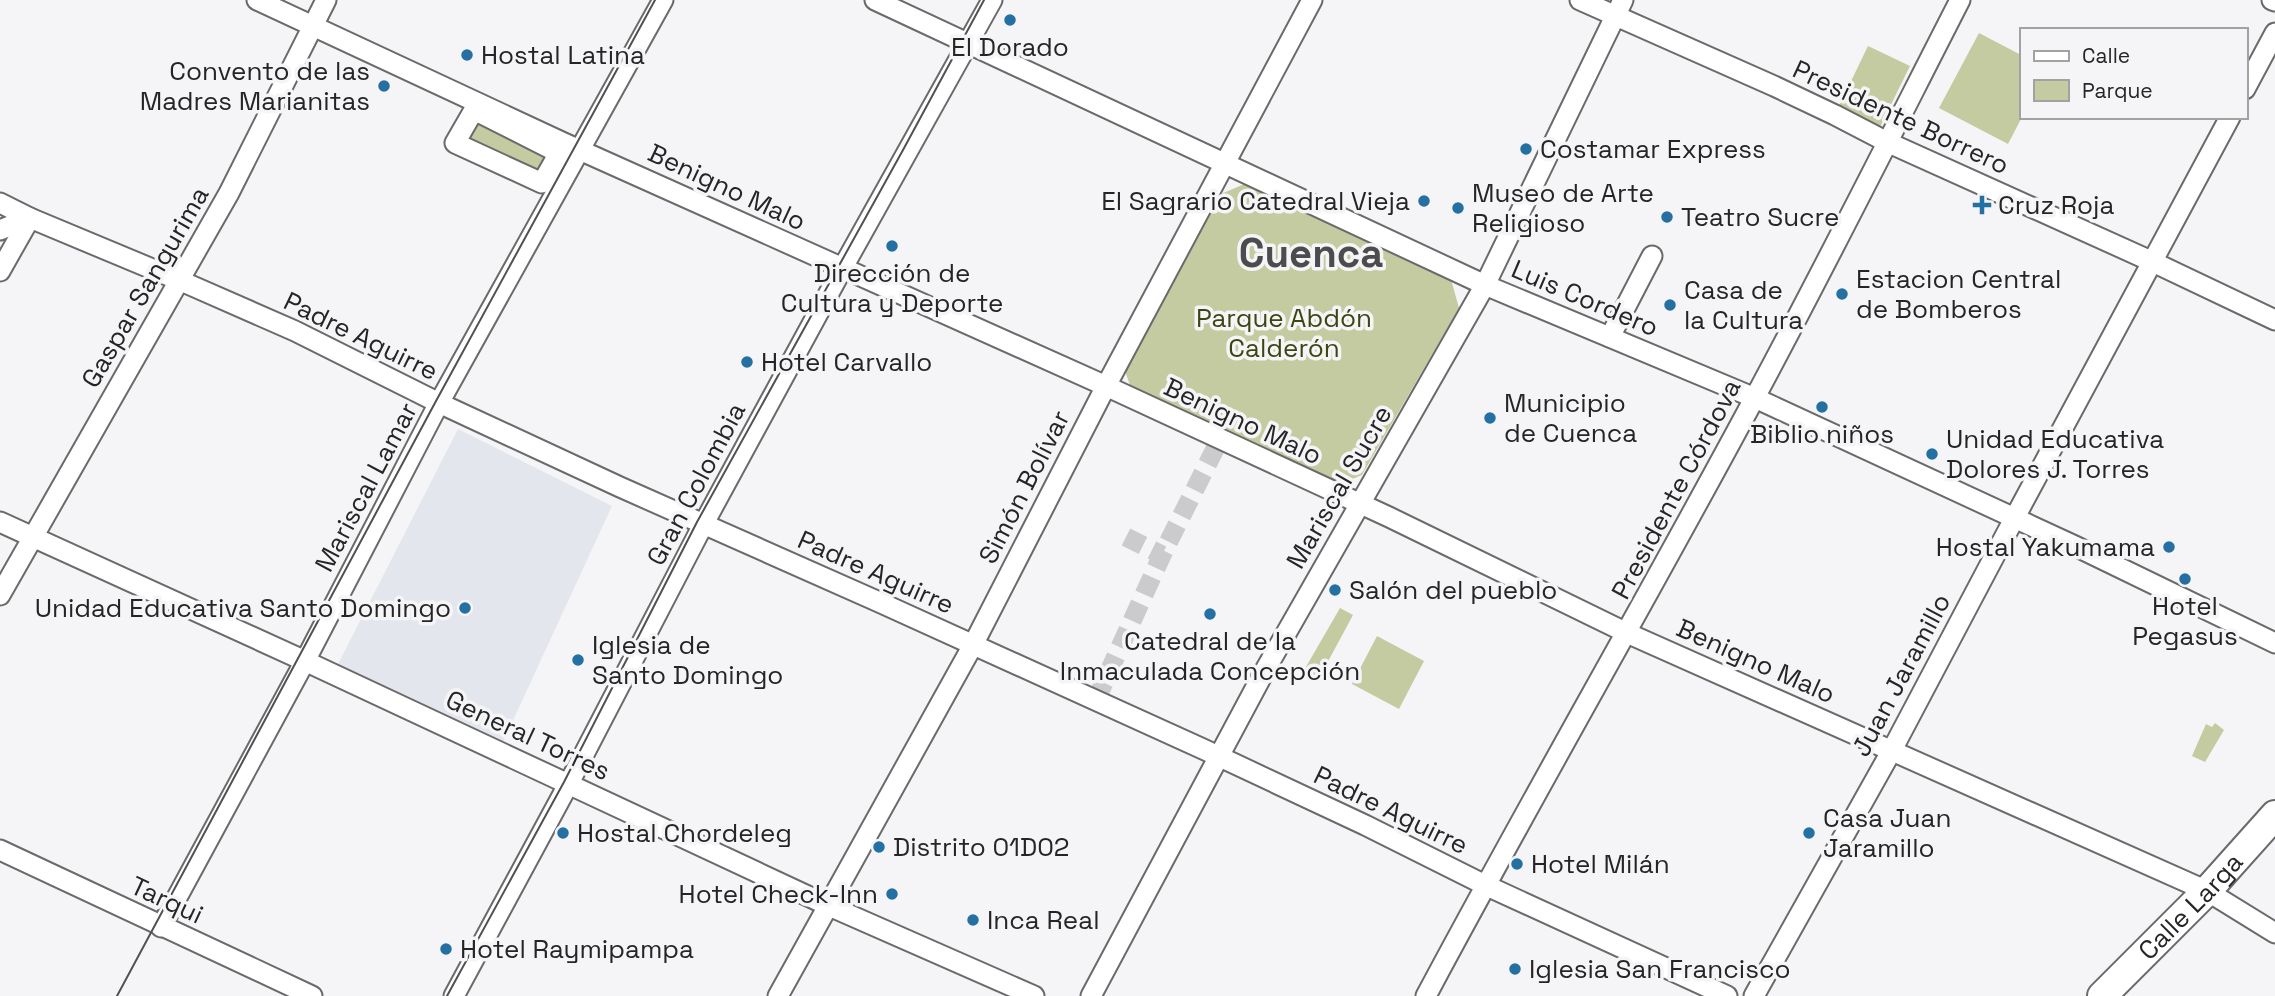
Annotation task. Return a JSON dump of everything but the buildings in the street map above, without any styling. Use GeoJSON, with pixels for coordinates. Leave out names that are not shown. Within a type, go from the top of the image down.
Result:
{"type":"FeatureCollection","features":[{"type":"Feature","properties":{"kind":"street","name":"Benigno Malo"},"geometry":{"type":"LineString","coordinates":[[257,0],[842,270],[1106,386],[1628,632],[2207,891],[2275,933]]}},
{"type":"Feature","properties":{"kind":"street","name":"Gaspar Sangurima"},"geometry":{"type":"LineString","coordinates":[[0,595],[181,281],[229,193],[326,0]]}},
{"type":"Feature","properties":{"kind":"street","name":"Mariscal Lamar"},"geometry":{"type":"LineString","coordinates":[[161,927],[439,403],[663,0]]}},
{"type":"Feature","properties":{"kind":"street","name":"Luis Cordero"},"geometry":{"type":"LineString","coordinates":[[875,0],[1485,285],[1755,398],[2075,546],[2275,643]]}},
{"type":"Feature","properties":{"kind":"street","name":"Gran Colombia"},"geometry":{"type":"LineString","coordinates":[[454,996],[704,525],[992,0]]}},
{"type":"Feature","properties":{"kind":"street","name":"Simón Bolívar"},"geometry":{"type":"LineString","coordinates":[[778,996],[973,645],[1106,386],[1312,0]]}},
{"type":"Feature","properties":{"kind":"street","name":"Presidente Borrero"},"geometry":{"type":"LineString","coordinates":[[1580,0],[1619,7],[1887,142],[2275,320]]}},
{"type":"Feature","properties":{"kind":"street","name":"Presidente Córdova"},"geometry":{"type":"LineString","coordinates":[[1426,996],[1755,398],[1960,0]]}},
{"type":"Feature","properties":{"kind":"street","name":"Mariscal Sucre"},"geometry":{"type":"LineString","coordinates":[[1091,996],[1218,756],[1485,285],[1619,7]]}},
{"type":"Feature","properties":{"kind":"street"},"geometry":{"type":"LineString","coordinates":[[2247,85],[2275,33]]}},
{"type":"Feature","properties":{"kind":"street"},"geometry":{"type":"LineString","coordinates":[[474,110],[559,153],[542,183],[455,143],[474,110]]}},
{"type":"Feature","properties":{"kind":"street","name":"Juan Jaramillo"},"geometry":{"type":"LineString","coordinates":[[1754,996],[1892,750],[2229,119]]}},
{"type":"Feature","properties":{"kind":"street","name":"Padre Aguirre"},"geometry":{"type":"LineString","coordinates":[[0,203],[16,224],[181,281],[295,331],[439,403],[1218,756],[1485,885],[1727,996]]}},
{"type":"Feature","properties":{"kind":"street"},"geometry":{"type":"LineString","coordinates":[[0,271],[16,224]]}},
{"type":"Feature","properties":{"kind":"street"},"geometry":{"type":"LineString","coordinates":[[1610,337],[1652,257]]}},
{"type":"Feature","properties":{"kind":"street","name":"General Torres"},"geometry":{"type":"LineString","coordinates":[[0,522],[305,660],[827,905],[1034,996]]}},
{"type":"Feature","properties":{"kind":"street","name":"Calle Larga"},"geometry":{"type":"LineString","coordinates":[[2102,996],[2207,891],[2275,815]]}},
{"type":"Feature","properties":{"kind":"street","name":"Tarqui"},"geometry":{"type":"LineString","coordinates":[[0,850],[312,996]]}},
{"type":"Feature","properties":{"kind":"shaded area","name":"Unidad Educativa Santo Domingo"},"geometry":{"type":"Polygon","coordinates":[[[458,429],[612,506],[503,742],[337,666],[458,429]]]}},
{"type":"Feature","properties":{"kind":"green space"},"geometry":{"type":"Polygon","coordinates":[[[1979,33],[2020,54],[2021,119],[2008,144],[1939,108],[1979,33]]]}},
{"type":"Feature","properties":{"kind":"green space"},"geometry":{"type":"Polygon","coordinates":[[[1868,46],[1910,66],[1880,127],[1839,106],[1868,46]]]}},
{"type":"Feature","properties":{"kind":"green space"},"geometry":{"type":"Polygon","coordinates":[[[474,110],[559,153],[542,183],[455,143],[474,110]]]}},
{"type":"Feature","properties":{"kind":"green space","name":"Parque Abdón Calderón"},"geometry":{"type":"Polygon","coordinates":[[[1247,183],[1450,276],[1459,308],[1362,475],[1331,488],[1134,397],[1123,365],[1216,196],[1247,183]]]}},
{"type":"Feature","properties":{"kind":"green space"},"geometry":{"type":"Polygon","coordinates":[[[1340,608],[1353,615],[1318,680],[1303,672],[1340,608]]]}},
{"type":"Feature","properties":{"kind":"green space"},"geometry":{"type":"Polygon","coordinates":[[[1377,636],[1424,661],[1399,709],[1352,684],[1377,636]]]}},
{"type":"Feature","properties":{"kind":"green space"},"geometry":{"type":"Polygon","coordinates":[[[2215,723],[2224,730],[2205,762],[2192,756],[2206,724],[2212,727],[2215,723]]]}},
{"type":"Feature","properties":{"kind":"tunnel"},"geometry":{"type":"LineString","coordinates":[[1096,700],[1162,555],[1220,439]]}},
{"type":"Feature","properties":{"kind":"tunnel"},"geometry":{"type":"LineString","coordinates":[[1126,537],[1162,555]]}},
{"type":"Feature","properties":{"kind":"tram line"},"geometry":{"type":"LineString","coordinates":[[117,996],[436,401],[655,0]]}},
{"type":"Feature","properties":{"kind":"tram line"},"geometry":{"type":"LineString","coordinates":[[447,996],[564,782],[697,522],[984,0]]}},
{"type":"Feature","properties":{"kind":"place","name":"El Dorado"},"geometry":{"type":"Point","coordinates":[1010,20]}},
{"type":"Feature","properties":{"kind":"place","name":"Hostal Latina"},"geometry":{"type":"Point","coordinates":[467,55]}},
{"type":"Feature","properties":{"kind":"place","name":"Convento de las Madres Marianitas"},"geometry":{"type":"Point","coordinates":[384,86]}},
{"type":"Feature","properties":{"kind":"place","name":"Costamar Express"},"geometry":{"type":"Point","coordinates":[1526,149]}},
{"type":"Feature","properties":{"kind":"place","name":"El Sagrario Catedral Vieja"},"geometry":{"type":"Point","coordinates":[1424,201]}},
{"type":"Feature","properties":{"kind":"place","name":"Cruz Roja"},"geometry":{"type":"Point","coordinates":[1982,205]}},
{"type":"Feature","properties":{"kind":"place","name":"Museo de Arte Religioso"},"geometry":{"type":"Point","coordinates":[1458,208]}},
{"type":"Feature","properties":{"kind":"place","name":"Teatro Sucre"},"geometry":{"type":"Point","coordinates":[1667,217]}},
{"type":"Feature","properties":{"kind":"place","name":"Dirección de Cultura y Deporte"},"geometry":{"type":"Point","coordinates":[892,246]}},
{"type":"Feature","properties":{"kind":"place","name":"Estacion Central de Bomberos"},"geometry":{"type":"Point","coordinates":[1842,294]}},
{"type":"Feature","properties":{"kind":"place","name":"Casa de la Cultura"},"geometry":{"type":"Point","coordinates":[1670,305]}},
{"type":"Feature","properties":{"kind":"place","name":"Hotel Carvallo"},"geometry":{"type":"Point","coordinates":[747,362]}},
{"type":"Feature","properties":{"kind":"place","name":"Biblio niños"},"geometry":{"type":"Point","coordinates":[1822,407]}},
{"type":"Feature","properties":{"kind":"place","name":"Municipio de Cuenca"},"geometry":{"type":"Point","coordinates":[1490,418]}},
{"type":"Feature","properties":{"kind":"place","name":"Unidad Educativa Dolores J. Torres"},"geometry":{"type":"Point","coordinates":[1932,454]}},
{"type":"Feature","properties":{"kind":"place","name":"Hostal Yakumama"},"geometry":{"type":"Point","coordinates":[2169,547]}},
{"type":"Feature","properties":{"kind":"place","name":"Hotel Pegasus"},"geometry":{"type":"Point","coordinates":[2185,579]}},
{"type":"Feature","properties":{"kind":"place","name":"Salón del pueblo"},"geometry":{"type":"Point","coordinates":[1335,590]}},
{"type":"Feature","properties":{"kind":"place","name":"Unidad Educativa Santo Domingo"},"geometry":{"type":"Point","coordinates":[465,608]}},
{"type":"Feature","properties":{"kind":"place","name":"Catedral de la Inmaculada Concepción"},"geometry":{"type":"Point","coordinates":[1210,614]}},
{"type":"Feature","properties":{"kind":"place","name":"Iglesia de Santo Domingo"},"geometry":{"type":"Point","coordinates":[578,660]}},
{"type":"Feature","properties":{"kind":"place","name":"Hostal Chordeleg"},"geometry":{"type":"Point","coordinates":[563,833]}},
{"type":"Feature","properties":{"kind":"place","name":"Casa Juan Jaramillo"},"geometry":{"type":"Point","coordinates":[1809,833]}},
{"type":"Feature","properties":{"kind":"place","name":"Distrito 01D02"},"geometry":{"type":"Point","coordinates":[879,847]}},
{"type":"Feature","properties":{"kind":"place","name":"Hotel Milán"},"geometry":{"type":"Point","coordinates":[1517,864]}},
{"type":"Feature","properties":{"kind":"place","name":"Hotel Check-Inn"},"geometry":{"type":"Point","coordinates":[892,894]}},
{"type":"Feature","properties":{"kind":"place","name":"Inca Real"},"geometry":{"type":"Point","coordinates":[973,920]}},
{"type":"Feature","properties":{"kind":"place","name":"Hotel Raymipampa"},"geometry":{"type":"Point","coordinates":[446,949]}},
{"type":"Feature","properties":{"kind":"place","name":"Iglesia San Francisco"},"geometry":{"type":"Point","coordinates":[1515,969]}},
{"type":"Feature","properties":{"kind":"district","name":"Cuenca"},"geometry":{"type":"Point","coordinates":[1311,253]}}]}
